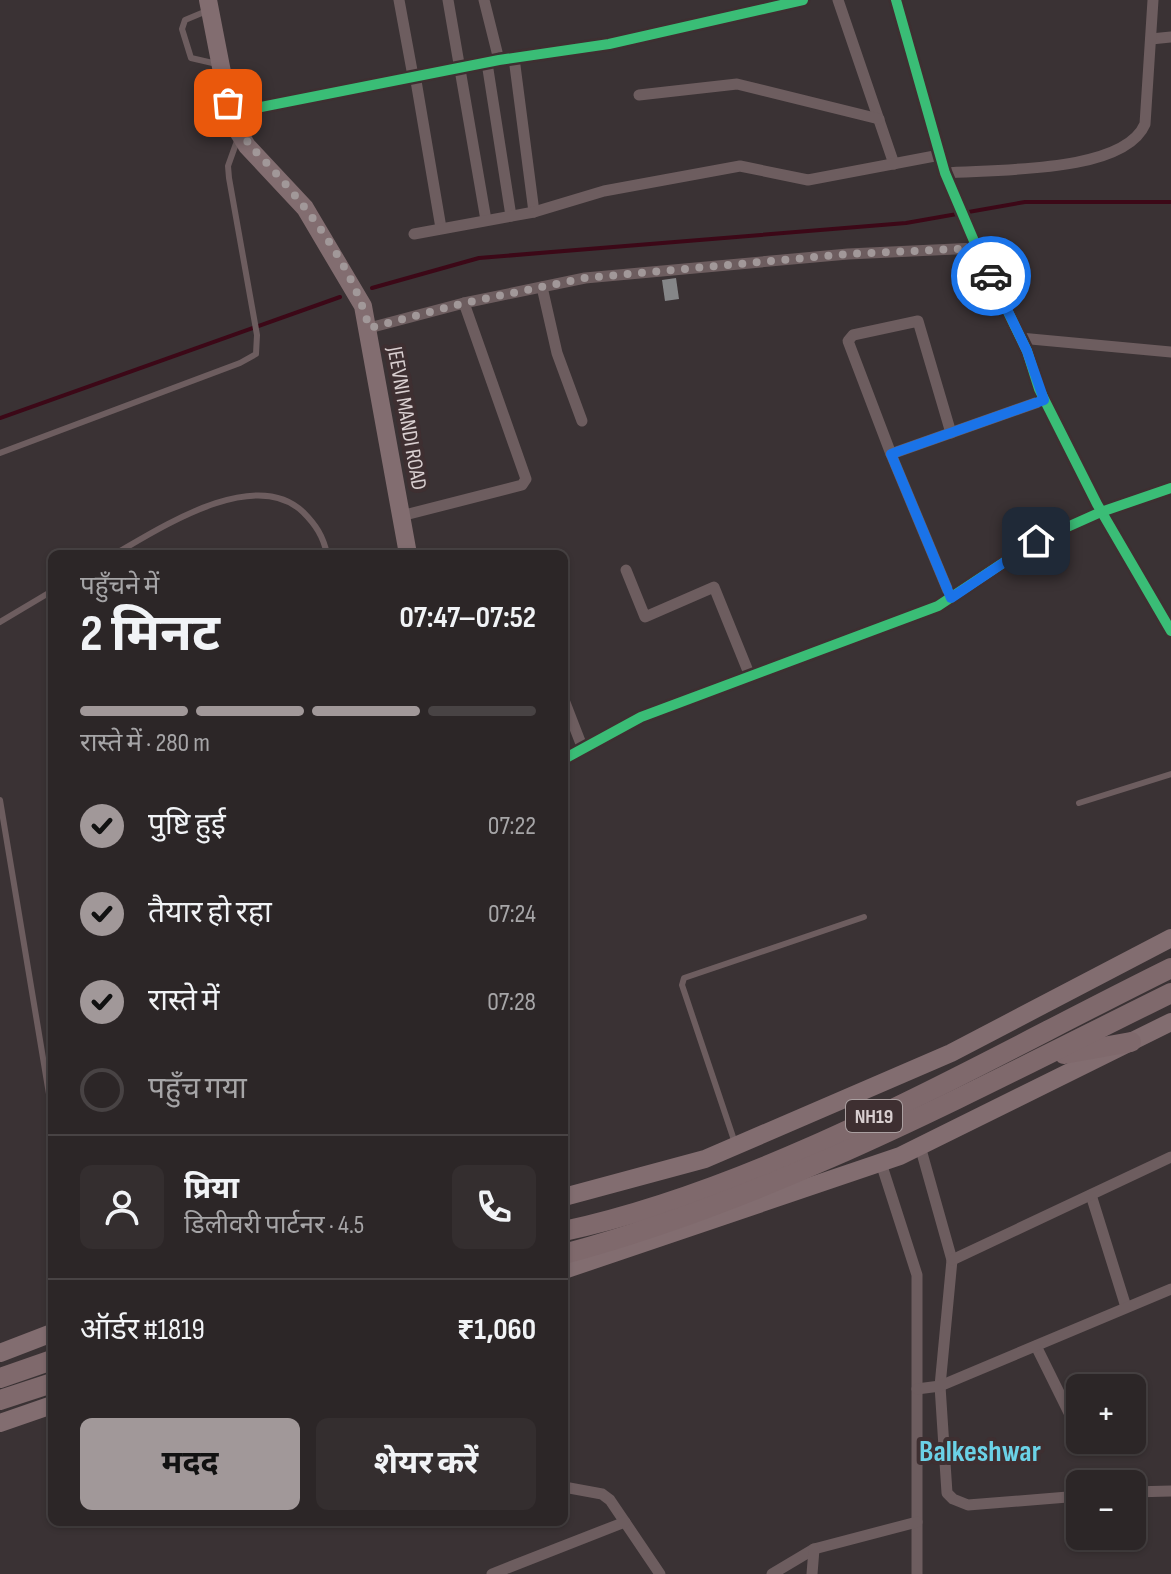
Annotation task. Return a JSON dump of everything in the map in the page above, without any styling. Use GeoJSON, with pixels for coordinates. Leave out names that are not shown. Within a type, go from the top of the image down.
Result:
{"type":"FeatureCollection","features":[{"type":"Feature","properties":{"kind":"highway","name":"NH19"},"geometry":{"type":"LineString","coordinates":[[568,1230],[630,1215],[816,1142],[913,1098],[1171,968]]}},
{"type":"Feature","properties":{"kind":"highway","name":"NH19"},"geometry":{"type":"LineString","coordinates":[[568,1253],[700,1208],[875,1140],[1171,993]]}},
{"type":"Feature","properties":{"kind":"highway"},"geometry":{"type":"LineString","coordinates":[[1036,1059],[1131,1042]]}},
{"type":"Feature","properties":{"kind":"highway"},"geometry":{"type":"LineString","coordinates":[[0,1378],[48,1361]]}},
{"type":"Feature","properties":{"kind":"highway"},"geometry":{"type":"LineString","coordinates":[[1,1399],[48,1384]]}},
{"type":"Feature","properties":{"kind":"main road","name":"JEEVNI MANDI ROAD"},"geometry":{"type":"LineString","coordinates":[[209,5],[228,103],[239,133],[247,146],[305,208],[353,286],[369,328],[407,550]]}},
{"type":"Feature","properties":{"kind":"main road"},"geometry":{"type":"LineString","coordinates":[[568,1196],[705,1159],[951,1053],[1171,938]]}},
{"type":"Feature","properties":{"kind":"main road"},"geometry":{"type":"LineString","coordinates":[[568,1269],[881,1163],[1171,1022]]}},
{"type":"Feature","properties":{"kind":"main road"},"geometry":{"type":"LineString","coordinates":[[0,1353],[48,1335]]}},
{"type":"Feature","properties":{"kind":"main road"},"geometry":{"type":"LineString","coordinates":[[0,1423],[48,1406]]}},
{"type":"Feature","properties":{"kind":"street"},"geometry":{"type":"LineString","coordinates":[[399,0],[441,228]]}},
{"type":"Feature","properties":{"kind":"street"},"geometry":{"type":"LineString","coordinates":[[448,0],[486,220]]}},
{"type":"Feature","properties":{"kind":"street"},"geometry":{"type":"LineString","coordinates":[[484,0],[511,216]]}},
{"type":"Feature","properties":{"kind":"street"},"geometry":{"type":"LineString","coordinates":[[228,103],[256,108],[461,67],[609,44],[803,0]]}},
{"type":"Feature","properties":{"kind":"street"},"geometry":{"type":"LineString","coordinates":[[838,0],[894,164]]}},
{"type":"Feature","properties":{"kind":"street"},"geometry":{"type":"LineString","coordinates":[[896,0],[945,173],[977,248],[1020,338],[1044,400],[1101,512],[1169,623]]}},
{"type":"Feature","properties":{"kind":"street"},"geometry":{"type":"LineString","coordinates":[[945,173],[1096,160],[1110,156],[1141,133],[1145,124],[1153,0]]}},
{"type":"Feature","properties":{"kind":"street"},"geometry":{"type":"LineString","coordinates":[[1151,39],[1171,37]]}},
{"type":"Feature","properties":{"kind":"street"},"geometry":{"type":"LineString","coordinates":[[514,58],[534,212]]}},
{"type":"Feature","properties":{"kind":"street"},"geometry":{"type":"LineString","coordinates":[[639,95],[737,84],[879,119]]}},
{"type":"Feature","properties":{"kind":"street"},"geometry":{"type":"LineString","coordinates":[[414,234],[534,212],[593,193],[740,166],[801,180],[940,155]]}},
{"type":"Feature","properties":{"kind":"street"},"geometry":{"type":"LineString","coordinates":[[369,328],[464,303],[585,278],[848,254],[977,248]]}},
{"type":"Feature","properties":{"kind":"street"},"geometry":{"type":"LineString","coordinates":[[542,287],[557,353],[582,421]]}},
{"type":"Feature","properties":{"kind":"street"},"geometry":{"type":"LineString","coordinates":[[401,516],[526,482],[464,303]]}},
{"type":"Feature","properties":{"kind":"street"},"geometry":{"type":"LineString","coordinates":[[951,433],[918,321],[853,335],[848,341],[951,598]]}},
{"type":"Feature","properties":{"kind":"street"},"geometry":{"type":"LineString","coordinates":[[1020,338],[1171,352]]}},
{"type":"Feature","properties":{"kind":"street"},"geometry":{"type":"LineString","coordinates":[[891,454],[1044,400]]}},
{"type":"Feature","properties":{"kind":"street"},"geometry":{"type":"LineString","coordinates":[[568,757],[641,717],[938,606],[1036,541],[1101,512],[1171,488]]}},
{"type":"Feature","properties":{"kind":"street"},"geometry":{"type":"LineString","coordinates":[[626,570],[645,617],[714,587],[750,676]]}},
{"type":"Feature","properties":{"kind":"street"},"geometry":{"type":"LineString","coordinates":[[568,710],[583,749]]}},
{"type":"Feature","properties":{"kind":"street"},"geometry":{"type":"LineString","coordinates":[[920,1146],[952,1260],[940,1386],[946,1489],[953,1499],[968,1505],[1066,1497]]}},
{"type":"Feature","properties":{"kind":"street"},"geometry":{"type":"LineString","coordinates":[[952,1260],[1171,1157]]}},
{"type":"Feature","properties":{"kind":"street"},"geometry":{"type":"LineString","coordinates":[[881,1163],[917,1275],[917,1574]]}},
{"type":"Feature","properties":{"kind":"street"},"geometry":{"type":"LineString","coordinates":[[1091,1195],[1126,1307]]}},
{"type":"Feature","properties":{"kind":"street"},"geometry":{"type":"LineString","coordinates":[[917,1389],[940,1386],[1171,1289]]}},
{"type":"Feature","properties":{"kind":"street"},"geometry":{"type":"LineString","coordinates":[[1036,1346],[1066,1407]]}},
{"type":"Feature","properties":{"kind":"street"},"geometry":{"type":"LineString","coordinates":[[568,1488],[602,1494],[660,1574]]}},
{"type":"Feature","properties":{"kind":"street"},"geometry":{"type":"LineString","coordinates":[[1146,1492],[1171,1491]]}},
{"type":"Feature","properties":{"kind":"street"},"geometry":{"type":"LineString","coordinates":[[492,1574],[625,1522]]}},
{"type":"Feature","properties":{"kind":"street"},"geometry":{"type":"LineString","coordinates":[[772,1574],[814,1549],[917,1522]]}},
{"type":"Feature","properties":{"kind":"street"},"geometry":{"type":"LineString","coordinates":[[812,1574],[814,1549]]}},
{"type":"Feature","properties":{"kind":"lane"},"geometry":{"type":"LineString","coordinates":[[209,5],[185,20],[182,29],[191,58],[202,63],[220,64]]}},
{"type":"Feature","properties":{"kind":"lane"},"geometry":{"type":"LineString","coordinates":[[0,453],[250,359],[259,346],[228,166],[239,133]]}},
{"type":"Feature","properties":{"kind":"lane"},"geometry":{"type":"LineString","coordinates":[[122,550],[183,516],[254,495],[293,503],[320,532],[326,550]]}},
{"type":"Feature","properties":{"kind":"lane"},"geometry":{"type":"LineString","coordinates":[[0,622],[48,593]]}},
{"type":"Feature","properties":{"kind":"lane"},"geometry":{"type":"LineString","coordinates":[[1079,803],[1171,774]]}},
{"type":"Feature","properties":{"kind":"lane"},"geometry":{"type":"LineString","coordinates":[[0,800],[48,1088]]}},
{"type":"Feature","properties":{"kind":"lane"},"geometry":{"type":"LineString","coordinates":[[735,1144],[682,985],[684,978],[864,917]]}},
{"type":"Feature","properties":{"kind":"building"},"geometry":{"type":"Polygon","coordinates":[[[676,278],[679,299],[665,301],[662,280],[676,278]]]}},
{"type":"Feature","properties":{"kind":"waterway"},"geometry":{"type":"LineString","coordinates":[[372,288],[479,258],[906,223],[1025,202],[1171,202]]}},
{"type":"Feature","properties":{"kind":"waterway"},"geometry":{"type":"LineString","coordinates":[[0,418],[340,297]]}},
{"type":"Feature","properties":{"kind":"cycle path"},"geometry":{"type":"LineString","coordinates":[[228,103],[256,108],[499,60],[609,44],[803,0]]}},
{"type":"Feature","properties":{"kind":"cycle path"},"geometry":{"type":"LineString","coordinates":[[896,0],[945,173],[977,248],[1027,351],[1039,389],[1097,504],[1171,631]]}},
{"type":"Feature","properties":{"kind":"cycle path"},"geometry":{"type":"LineString","coordinates":[[568,757],[641,717],[938,606],[1036,541],[1101,512],[1171,488]]}},
{"type":"Feature","properties":{"kind":"way so far"},"geometry":{"type":"LineString","coordinates":[[228,103],[247,146],[278,176],[318,228],[353,286],[369,328],[464,303],[585,278],[848,254],[977,248],[991,276]]}},
{"type":"Feature","properties":{"kind":"district","name":"Balkeshwar"},"geometry":{"type":"Point","coordinates":[980,1451]}},
{"type":"Feature","properties":{"kind":"route"},"geometry":{"type":"LineString","coordinates":[[991,276],[1027,351],[1044,400],[891,454],[951,598],[1036,541]]}}]}
